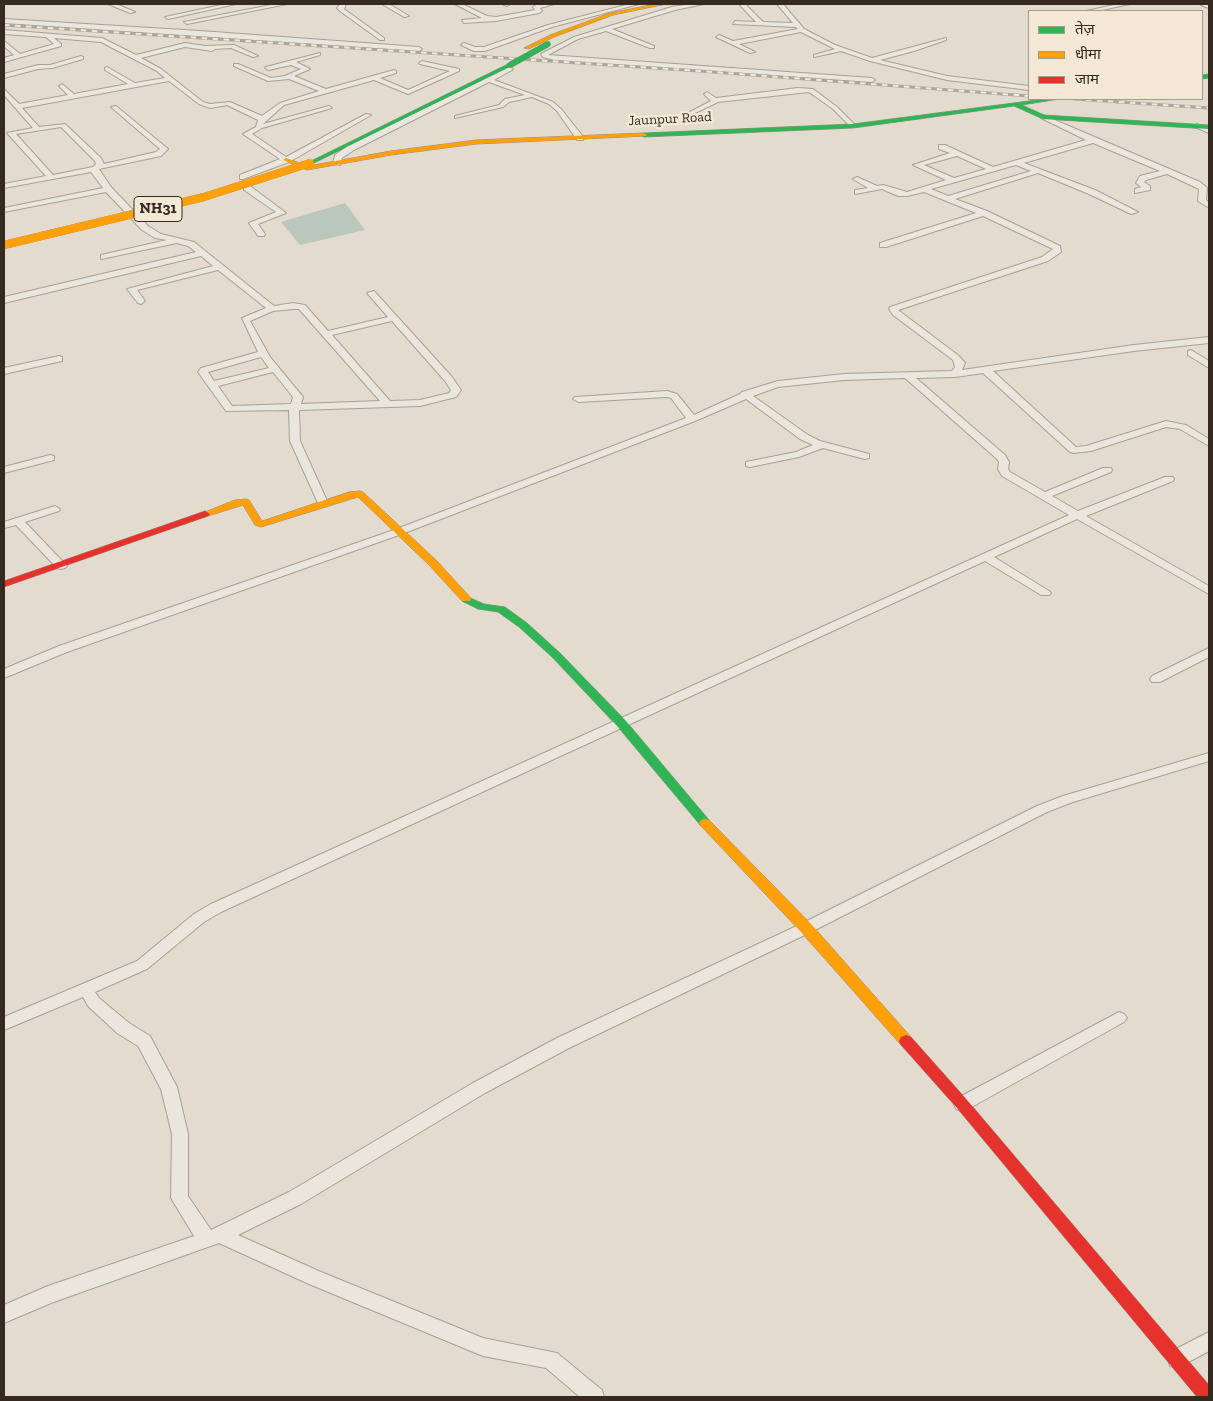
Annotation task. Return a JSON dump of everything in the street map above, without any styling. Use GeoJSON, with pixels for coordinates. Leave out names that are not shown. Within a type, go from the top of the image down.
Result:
{"type":"FeatureCollection","features":[{"type":"Feature","properties":{"kind":"main road","name":"NH31"},"geometry":{"type":"LineString","coordinates":[[508,65],[527,48],[552,36],[612,14],[663,4]]}},
{"type":"Feature","properties":{"kind":"main road","name":"NH31"},"geometry":{"type":"LineString","coordinates":[[4,247],[195,200],[307,163],[573,33],[612,19],[681,4]]}},
{"type":"Feature","properties":{"kind":"main road","name":"Jaunpur Road"},"geometry":{"type":"LineString","coordinates":[[307,163],[337,163],[391,153],[476,142],[853,126],[1049,100]]}},
{"type":"Feature","properties":{"kind":"main road"},"geometry":{"type":"LineString","coordinates":[[1016,105],[1042,117],[1209,127]]}},
{"type":"Feature","properties":{"kind":"main road"},"geometry":{"type":"LineString","coordinates":[[286,160],[301,167],[307,163]]}},
{"type":"Feature","properties":{"kind":"main road","name":"NH31"},"geometry":{"type":"LineString","coordinates":[[4,240],[146,208],[307,163]]}},
{"type":"Feature","properties":{"kind":"main road"},"geometry":{"type":"LineString","coordinates":[[4,584],[61,566],[238,502],[246,502],[258,523],[261,524],[352,494],[360,494],[433,564],[468,601],[482,607],[501,609],[523,625],[556,654],[622,724],[702,819],[806,928],[962,1104],[1208,1397]]}},
{"type":"Feature","properties":{"kind":"street"},"geometry":{"type":"LineString","coordinates":[[111,4],[132,12]]}},
{"type":"Feature","properties":{"kind":"street"},"geometry":{"type":"LineString","coordinates":[[168,18],[234,4]]}},
{"type":"Feature","properties":{"kind":"street"},"geometry":{"type":"LineString","coordinates":[[187,22],[284,4]]}},
{"type":"Feature","properties":{"kind":"street"},"geometry":{"type":"LineString","coordinates":[[343,4],[340,8],[382,39]]}},
{"type":"Feature","properties":{"kind":"street"},"geometry":{"type":"LineString","coordinates":[[385,4],[406,16]]}},
{"type":"Feature","properties":{"kind":"street"},"geometry":{"type":"LineString","coordinates":[[458,4],[493,19]]}},
{"type":"Feature","properties":{"kind":"street"},"geometry":{"type":"LineString","coordinates":[[464,21],[493,19],[539,11],[536,7],[551,4]]}},
{"type":"Feature","properties":{"kind":"street"},"geometry":{"type":"LineString","coordinates":[[464,45],[482,50],[547,28],[636,4]]}},
{"type":"Feature","properties":{"kind":"street"},"geometry":{"type":"LineString","coordinates":[[701,4],[674,8],[570,40],[546,52],[544,55],[554,58],[741,69],[872,80]]}},
{"type":"Feature","properties":{"kind":"street"},"geometry":{"type":"LineString","coordinates":[[742,4],[762,25]]}},
{"type":"Feature","properties":{"kind":"street"},"geometry":{"type":"LineString","coordinates":[[780,4],[800,28]]}},
{"type":"Feature","properties":{"kind":"street"},"geometry":{"type":"LineString","coordinates":[[1093,10],[1126,4]]}},
{"type":"Feature","properties":{"kind":"street"},"geometry":{"type":"LineString","coordinates":[[1203,4],[1209,6]]}},
{"type":"Feature","properties":{"kind":"street"},"geometry":{"type":"LineString","coordinates":[[518,15],[547,28]]}},
{"type":"Feature","properties":{"kind":"street"},"geometry":{"type":"LineString","coordinates":[[4,22],[200,33],[419,49]]}},
{"type":"Feature","properties":{"kind":"street"},"geometry":{"type":"LineString","coordinates":[[735,23],[800,28],[841,49],[872,60],[947,78],[1028,88]]}},
{"type":"Feature","properties":{"kind":"street"},"geometry":{"type":"LineString","coordinates":[[733,43],[800,28]]}},
{"type":"Feature","properties":{"kind":"street"},"geometry":{"type":"LineString","coordinates":[[607,29],[652,47]]}},
{"type":"Feature","properties":{"kind":"street"},"geometry":{"type":"LineString","coordinates":[[4,32],[102,40],[159,70],[201,104],[210,106],[228,103],[260,123],[329,108]]}},
{"type":"Feature","properties":{"kind":"street"},"geometry":{"type":"LineString","coordinates":[[4,60],[59,45],[48,36]]}},
{"type":"Feature","properties":{"kind":"street"},"geometry":{"type":"LineString","coordinates":[[719,37],[752,52]]}},
{"type":"Feature","properties":{"kind":"street"},"geometry":{"type":"LineString","coordinates":[[872,60],[912,50],[944,39]]}},
{"type":"Feature","properties":{"kind":"street"},"geometry":{"type":"LineString","coordinates":[[4,43],[20,57]]}},
{"type":"Feature","properties":{"kind":"street"},"geometry":{"type":"LineString","coordinates":[[136,57],[185,46],[209,48],[232,46],[255,56]]}},
{"type":"Feature","properties":{"kind":"street"},"geometry":{"type":"LineString","coordinates":[[816,56],[841,49]]}},
{"type":"Feature","properties":{"kind":"street"},"geometry":{"type":"LineString","coordinates":[[43,50],[51,54]]}},
{"type":"Feature","properties":{"kind":"street"},"geometry":{"type":"LineString","coordinates":[[268,68],[318,54]]}},
{"type":"Feature","properties":{"kind":"street"},"geometry":{"type":"LineString","coordinates":[[58,58],[66,62]]}},
{"type":"Feature","properties":{"kind":"street"},"geometry":{"type":"LineString","coordinates":[[4,76],[24,68],[81,58]]}},
{"type":"Feature","properties":{"kind":"street"},"geometry":{"type":"LineString","coordinates":[[289,77],[288,75],[307,69],[290,62]]}},
{"type":"Feature","properties":{"kind":"street"},"geometry":{"type":"LineString","coordinates":[[375,78],[408,92],[456,70],[422,62]]}},
{"type":"Feature","properties":{"kind":"street"},"geometry":{"type":"LineString","coordinates":[[236,65],[270,80],[289,77],[326,92]]}},
{"type":"Feature","properties":{"kind":"street"},"geometry":{"type":"LineString","coordinates":[[337,163],[338,157],[346,150],[489,80],[508,65]]}},
{"type":"Feature","properties":{"kind":"street"},"geometry":{"type":"LineString","coordinates":[[107,69],[135,86]]}},
{"type":"Feature","properties":{"kind":"street"},"geometry":{"type":"LineString","coordinates":[[286,160],[246,135],[282,104],[394,72]]}},
{"type":"Feature","properties":{"kind":"street"},"geometry":{"type":"LineString","coordinates":[[20,106],[169,79]]}},
{"type":"Feature","properties":{"kind":"street"},"geometry":{"type":"LineString","coordinates":[[489,80],[533,95],[559,110],[580,138]]}},
{"type":"Feature","properties":{"kind":"street"},"geometry":{"type":"LineString","coordinates":[[62,86],[73,97]]}},
{"type":"Feature","properties":{"kind":"street"},"geometry":{"type":"LineString","coordinates":[[691,113],[716,100],[811,90],[835,108],[853,126]]}},
{"type":"Feature","properties":{"kind":"street"},"geometry":{"type":"LineString","coordinates":[[4,91],[20,106],[37,128]]}},
{"type":"Feature","properties":{"kind":"street"},"geometry":{"type":"LineString","coordinates":[[707,94],[716,100]]}},
{"type":"Feature","properties":{"kind":"street"},"geometry":{"type":"LineString","coordinates":[[457,117],[501,106],[508,100],[533,95]]}},
{"type":"Feature","properties":{"kind":"street"},"geometry":{"type":"LineString","coordinates":[[4,186],[158,154],[164,149],[114,107]]}},
{"type":"Feature","properties":{"kind":"street"},"geometry":{"type":"LineString","coordinates":[[4,240],[128,211],[218,186],[286,160],[368,114]]}},
{"type":"Feature","properties":{"kind":"street"},"geometry":{"type":"LineString","coordinates":[[1042,117],[1201,186],[1202,201],[1209,206]]}},
{"type":"Feature","properties":{"kind":"street"},"geometry":{"type":"LineString","coordinates":[[7,133],[63,125],[98,160],[97,168],[108,189],[137,220],[152,233],[188,242],[272,309]]}},
{"type":"Feature","properties":{"kind":"street"},"geometry":{"type":"LineString","coordinates":[[1197,126],[1209,131]]}},
{"type":"Feature","properties":{"kind":"street"},"geometry":{"type":"LineString","coordinates":[[7,133],[51,177]]}},
{"type":"Feature","properties":{"kind":"street"},"geometry":{"type":"LineString","coordinates":[[858,192],[883,187],[904,194],[1094,140]]}},
{"type":"Feature","properties":{"kind":"street"},"geometry":{"type":"LineString","coordinates":[[942,148],[992,169]]}},
{"type":"Feature","properties":{"kind":"street"},"geometry":{"type":"LineString","coordinates":[[952,180],[917,165],[956,154]]}},
{"type":"Feature","properties":{"kind":"street"},"geometry":{"type":"LineString","coordinates":[[1016,162],[1092,192],[1134,212]]}},
{"type":"Feature","properties":{"kind":"street"},"geometry":{"type":"LineString","coordinates":[[4,247],[137,220],[247,188],[307,163]]}},
{"type":"Feature","properties":{"kind":"street"},"geometry":{"type":"LineString","coordinates":[[946,199],[1038,171]]}},
{"type":"Feature","properties":{"kind":"street"},"geometry":{"type":"LineString","coordinates":[[1138,191],[1147,188],[1140,183],[1143,178],[1169,171]]}},
{"type":"Feature","properties":{"kind":"street"},"geometry":{"type":"LineString","coordinates":[[857,179],[875,188]]}},
{"type":"Feature","properties":{"kind":"street"},"geometry":{"type":"LineString","coordinates":[[247,188],[282,212],[280,215],[253,223],[261,234]]}},
{"type":"Feature","properties":{"kind":"street"},"geometry":{"type":"LineString","coordinates":[[4,210],[108,189]]}},
{"type":"Feature","properties":{"kind":"street"},"geometry":{"type":"LineString","coordinates":[[924,189],[984,213],[1052,244],[1057,252],[1045,259],[893,309],[956,358],[960,363],[960,368],[955,374]]}},
{"type":"Feature","properties":{"kind":"street"},"geometry":{"type":"LineString","coordinates":[[883,245],[984,213]]}},
{"type":"Feature","properties":{"kind":"street"},"geometry":{"type":"LineString","coordinates":[[104,257],[181,240]]}},
{"type":"Feature","properties":{"kind":"street"},"geometry":{"type":"LineString","coordinates":[[4,300],[203,253]]}},
{"type":"Feature","properties":{"kind":"street"},"geometry":{"type":"LineString","coordinates":[[141,301],[131,290],[220,267]]}},
{"type":"Feature","properties":{"kind":"street"},"geometry":{"type":"LineString","coordinates":[[263,353],[204,370],[203,372],[211,385],[229,409],[388,404],[436,400],[453,395],[456,390],[449,379],[371,293]]}},
{"type":"Feature","properties":{"kind":"street"},"geometry":{"type":"LineString","coordinates":[[323,503],[295,440],[293,414],[298,397],[263,353],[246,318],[272,309],[293,306],[302,307],[388,404]]}},
{"type":"Feature","properties":{"kind":"street"},"geometry":{"type":"LineString","coordinates":[[326,334],[392,318]]}},
{"type":"Feature","properties":{"kind":"street"},"geometry":{"type":"LineString","coordinates":[[4,674],[71,646],[398,532],[692,419],[745,394],[778,384],[844,377],[955,374],[1134,348],[1209,340]]}},
{"type":"Feature","properties":{"kind":"street"},"geometry":{"type":"LineString","coordinates":[[1191,353],[1209,366]]}},
{"type":"Feature","properties":{"kind":"street"},"geometry":{"type":"LineString","coordinates":[[4,371],[59,359]]}},
{"type":"Feature","properties":{"kind":"street"},"geometry":{"type":"LineString","coordinates":[[211,385],[275,369]]}},
{"type":"Feature","properties":{"kind":"street"},"geometry":{"type":"LineString","coordinates":[[986,370],[1074,450],[1088,449],[1166,424],[1183,427],[1209,444]]}},
{"type":"Feature","properties":{"kind":"street"},"geometry":{"type":"LineString","coordinates":[[908,376],[1001,457],[1006,474],[1209,591]]}},
{"type":"Feature","properties":{"kind":"street"},"geometry":{"type":"LineString","coordinates":[[578,399],[667,394],[674,396],[692,419]]}},
{"type":"Feature","properties":{"kind":"street"},"geometry":{"type":"LineString","coordinates":[[745,394],[804,437],[822,445],[865,456]]}},
{"type":"Feature","properties":{"kind":"street"},"geometry":{"type":"LineString","coordinates":[[750,464],[799,454],[822,445]]}},
{"type":"Feature","properties":{"kind":"street"},"geometry":{"type":"LineString","coordinates":[[4,470],[50,458]]}},
{"type":"Feature","properties":{"kind":"street"},"geometry":{"type":"LineString","coordinates":[[1044,496],[1107,470]]}},
{"type":"Feature","properties":{"kind":"street"},"geometry":{"type":"LineString","coordinates":[[4,1024],[142,965],[199,918],[216,908],[1078,515],[1169,479]]}},
{"type":"Feature","properties":{"kind":"street"},"geometry":{"type":"LineString","coordinates":[[4,525],[55,509]]}},
{"type":"Feature","properties":{"kind":"street"},"geometry":{"type":"LineString","coordinates":[[18,520],[61,566]]}},
{"type":"Feature","properties":{"kind":"street"},"geometry":{"type":"LineString","coordinates":[[986,557],[1044,593]]}},
{"type":"Feature","properties":{"kind":"street"},"geometry":{"type":"LineString","coordinates":[[1156,679],[1209,652]]}},
{"type":"Feature","properties":{"kind":"street"},"geometry":{"type":"LineString","coordinates":[[4,1314],[48,1295],[213,1237],[295,1198],[479,1088],[563,1043],[806,928],[1042,809],[1068,799],[1209,757]]}},
{"type":"Feature","properties":{"kind":"street"},"geometry":{"type":"LineString","coordinates":[[86,990],[93,1002],[123,1028],[144,1041],[168,1087],[180,1134],[180,1198],[213,1237],[483,1346],[550,1360],[595,1397]]}},
{"type":"Feature","properties":{"kind":"street"},"geometry":{"type":"LineString","coordinates":[[962,1104],[1119,1018]]}},
{"type":"Feature","properties":{"kind":"street"},"geometry":{"type":"LineString","coordinates":[[1177,1360],[1209,1341]]}},
{"type":"Feature","properties":{"kind":"shaded area"},"geometry":{"type":"Polygon","coordinates":[[[345,203],[365,230],[300,245],[281,222],[345,203]]]}},
{"type":"Feature","properties":{"kind":"railway"},"geometry":{"type":"LineString","coordinates":[[4,25],[700,71],[1028,96]]}},
{"type":"Feature","properties":{"kind":"railway"},"geometry":{"type":"LineString","coordinates":[[1090,100],[1209,108]]}},
{"type":"Feature","properties":{"kind":"traffic: fast"},"geometry":{"type":"LineString","coordinates":[[510,65],[548,44]]}},
{"type":"Feature","properties":{"kind":"traffic: fast"},"geometry":{"type":"LineString","coordinates":[[310,163],[510,65]]}},
{"type":"Feature","properties":{"kind":"traffic: fast"},"geometry":{"type":"LineString","coordinates":[[1203,77],[1209,76]]}},
{"type":"Feature","properties":{"kind":"traffic: fast"},"geometry":{"type":"LineString","coordinates":[[644,135],[853,126],[1048,100]]}},
{"type":"Feature","properties":{"kind":"traffic: fast"},"geometry":{"type":"LineString","coordinates":[[1016,105],[1043,117],[1209,127]]}},
{"type":"Feature","properties":{"kind":"traffic: fast"},"geometry":{"type":"LineString","coordinates":[[466,599],[482,607],[501,609],[523,625],[556,655],[622,724],[705,823]]}},
{"type":"Feature","properties":{"kind":"traffic: slow"},"geometry":{"type":"LineString","coordinates":[[527,48],[552,36],[612,14],[663,4]]}},
{"type":"Feature","properties":{"kind":"traffic: slow"},"geometry":{"type":"LineString","coordinates":[[286,160],[307,168],[391,153],[476,142],[644,135]]}},
{"type":"Feature","properties":{"kind":"traffic: slow"},"geometry":{"type":"LineString","coordinates":[[4,245],[204,197],[310,163]]}},
{"type":"Feature","properties":{"kind":"traffic: slow"},"geometry":{"type":"LineString","coordinates":[[205,514],[238,502],[246,502],[258,523],[261,524],[352,494],[360,494],[433,563],[466,599]]}},
{"type":"Feature","properties":{"kind":"traffic: slow"},"geometry":{"type":"LineString","coordinates":[[705,823],[806,928],[906,1041]]}},
{"type":"Feature","properties":{"kind":"traffic: jam"},"geometry":{"type":"LineString","coordinates":[[1085,4],[1086,10]]}},
{"type":"Feature","properties":{"kind":"traffic: jam"},"geometry":{"type":"LineString","coordinates":[[4,584],[205,514]]}},
{"type":"Feature","properties":{"kind":"traffic: jam"},"geometry":{"type":"LineString","coordinates":[[906,1041],[962,1104],[1208,1397]]}}]}
